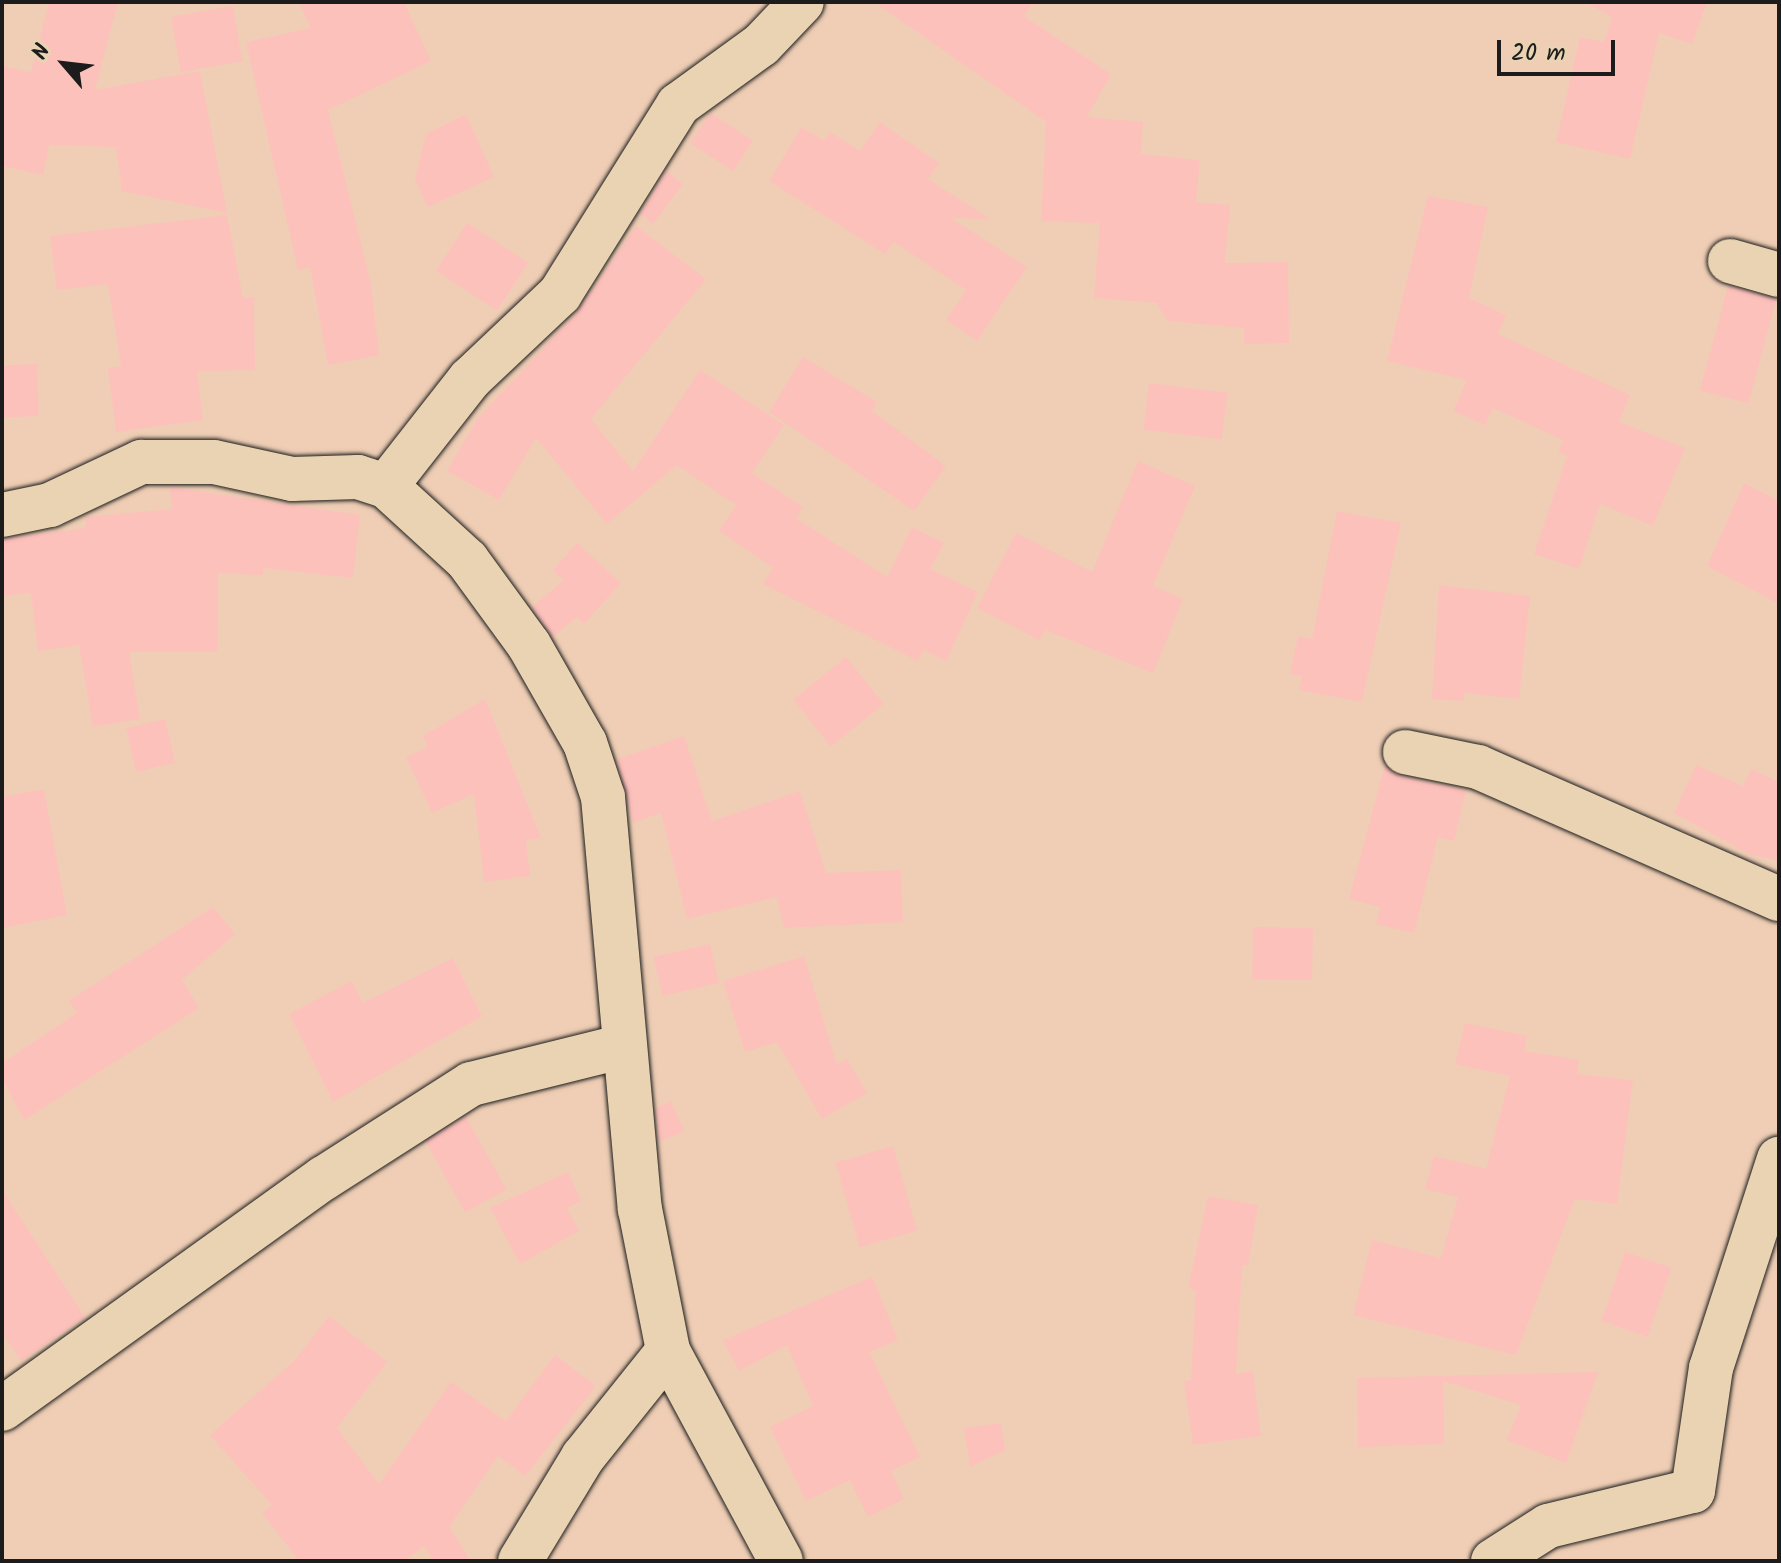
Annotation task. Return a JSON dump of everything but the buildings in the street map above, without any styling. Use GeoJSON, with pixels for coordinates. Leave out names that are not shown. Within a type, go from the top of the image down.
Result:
{"type":"FeatureCollection","features":[{"type":"Feature","properties":{"kind":"street"},"geometry":{"type":"LineString","coordinates":[[386,486],[470,379],[560,294],[597,223],[678,105],[761,45],[802,2]]}},
{"type":"Feature","properties":{"kind":"street"},"geometry":{"type":"LineString","coordinates":[[1730,261],[1779,275]]}},
{"type":"Feature","properties":{"kind":"street"},"geometry":{"type":"LineString","coordinates":[[2,515],[50,505],[141,462],[214,462],[292,479],[358,477],[386,486],[467,560],[529,645],[585,743],[614,867],[621,1047],[640,1209],[668,1351],[781,1561]]}},
{"type":"Feature","properties":{"kind":"street"},"geometry":{"type":"LineString","coordinates":[[1405,752],[1478,767],[1779,899]]}},
{"type":"Feature","properties":{"kind":"street"},"geometry":{"type":"LineString","coordinates":[[2,1409],[324,1178],[471,1084],[621,1047]]}},
{"type":"Feature","properties":{"kind":"street"},"geometry":{"type":"LineString","coordinates":[[1493,1561],[1548,1526],[1693,1491],[1711,1368],[1779,1159]]}},
{"type":"Feature","properties":{"kind":"street"},"geometry":{"type":"LineString","coordinates":[[520,1561],[583,1457],[668,1351]]}}]}
